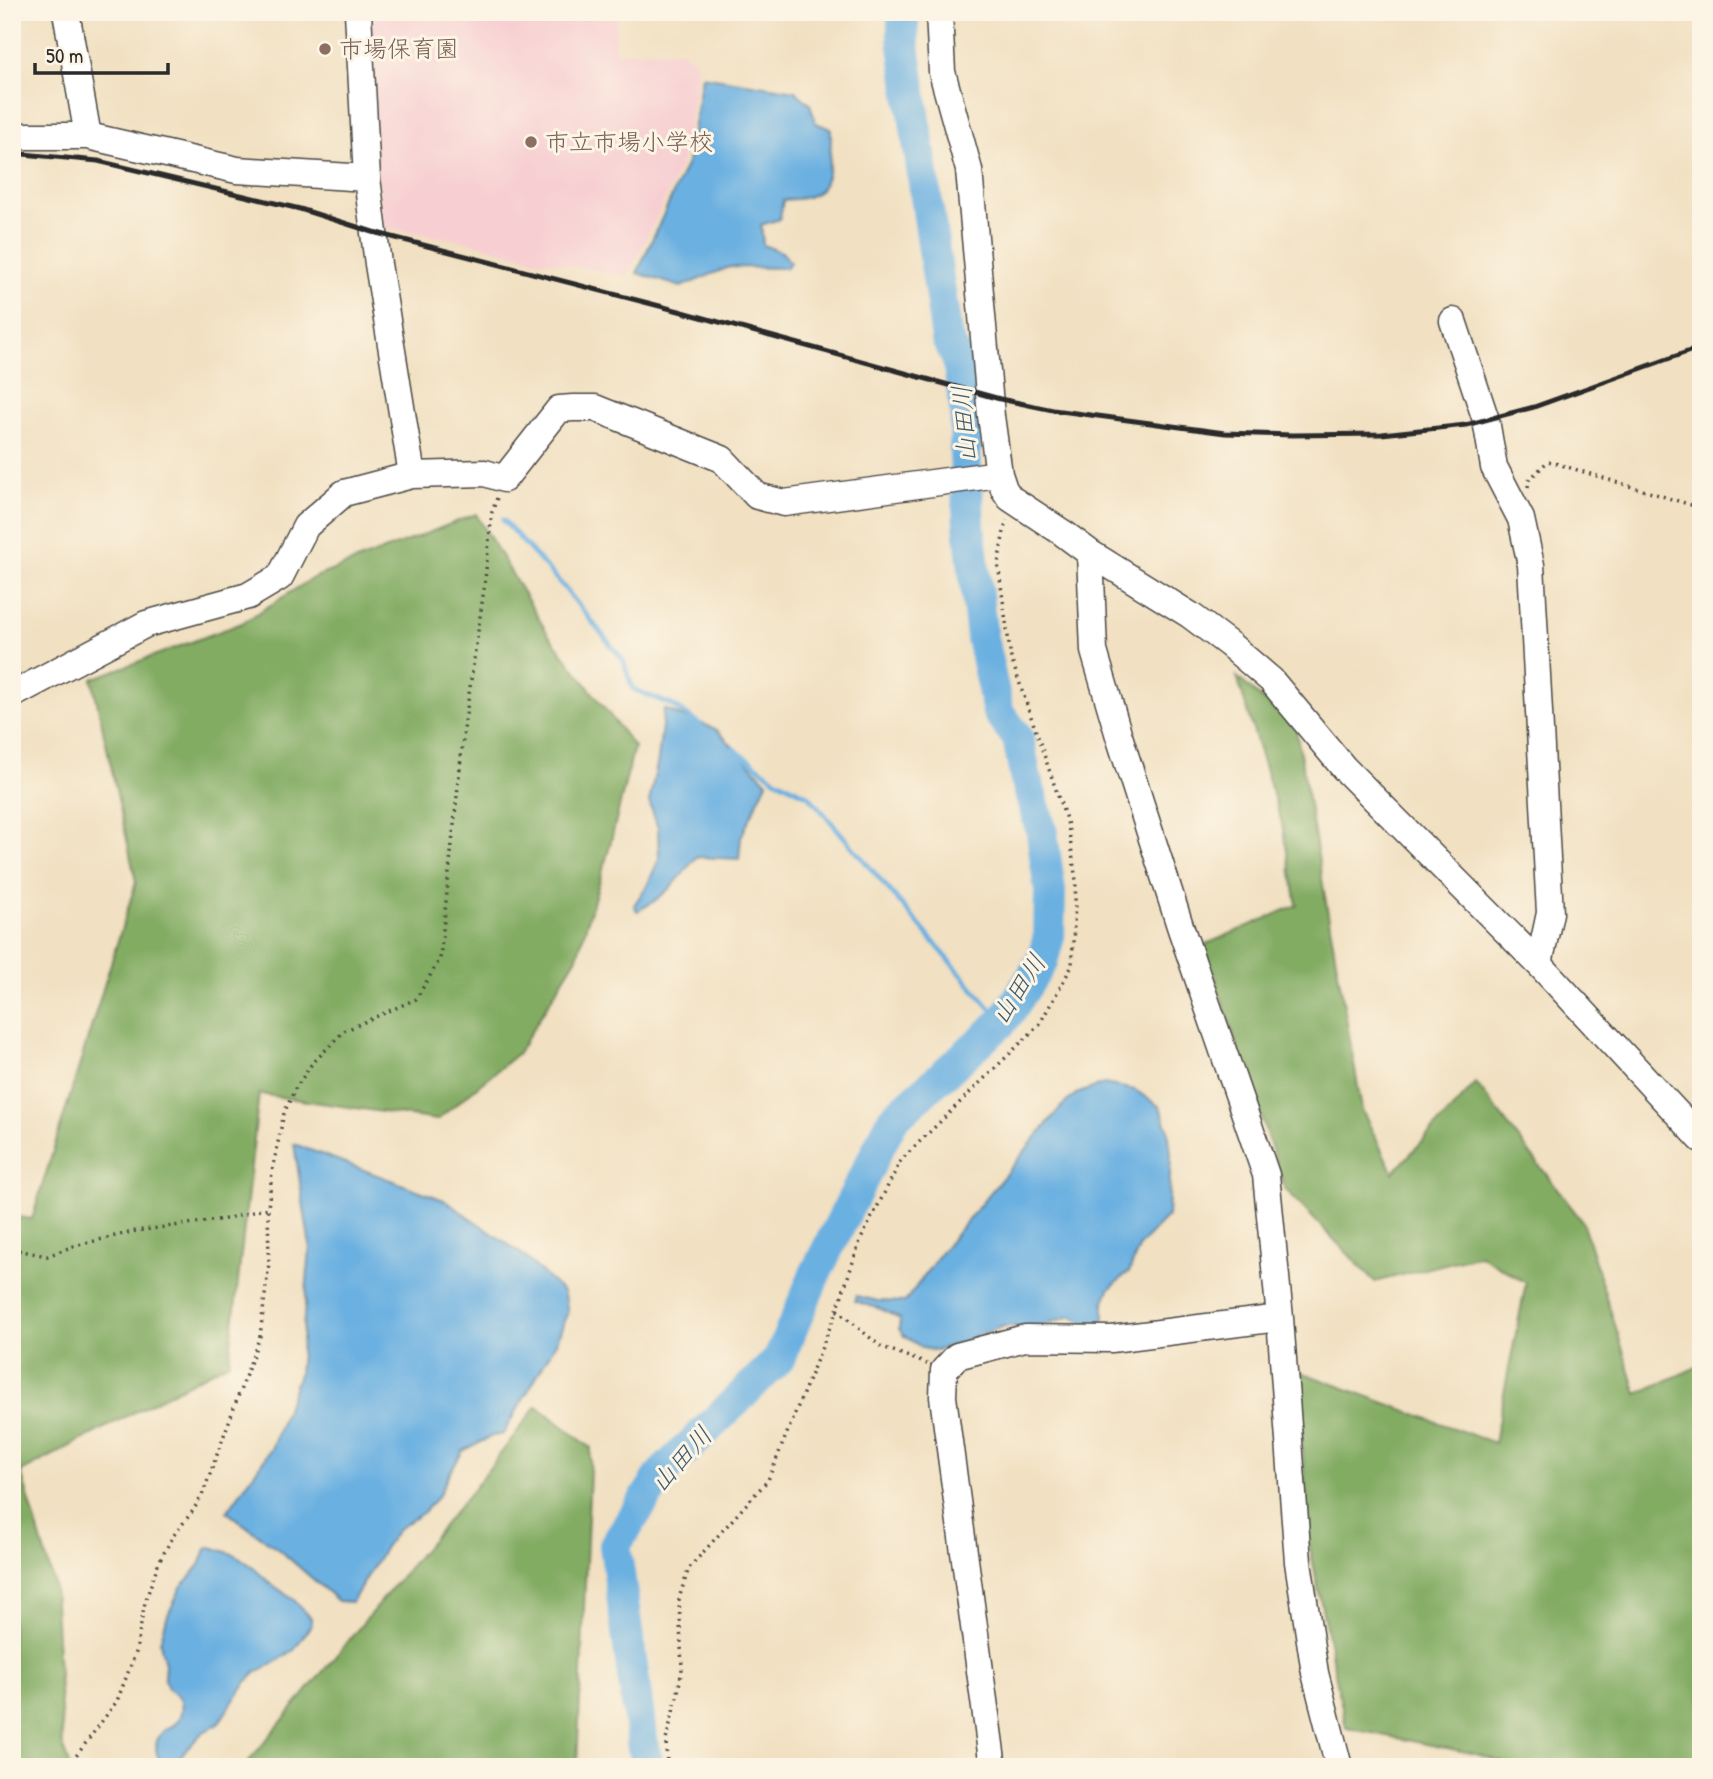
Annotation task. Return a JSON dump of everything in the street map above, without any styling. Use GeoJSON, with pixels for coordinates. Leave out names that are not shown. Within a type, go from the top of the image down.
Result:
{"type":"FeatureCollection","features":[{"type":"Feature","properties":{"kind":"street"},"geometry":{"type":"LineString","coordinates":[[66,12],[88,136]]}},
{"type":"Feature","properties":{"kind":"street"},"geometry":{"type":"LineString","coordinates":[[358,12],[367,178],[412,475]]}},
{"type":"Feature","properties":{"kind":"street"},"geometry":{"type":"LineString","coordinates":[[939,12],[942,72],[969,170],[991,416],[999,474],[1010,498],[1090,553],[1190,615],[1271,680],[1344,768],[1539,964],[1701,1139]]}},
{"type":"Feature","properties":{"kind":"street"},"geometry":{"type":"LineString","coordinates":[[12,136],[88,136],[237,170],[367,178]]}},
{"type":"Feature","properties":{"kind":"street"},"geometry":{"type":"LineString","coordinates":[[1453,321],[1486,420],[1494,467],[1521,519],[1531,565],[1550,913],[1539,964]]}},
{"type":"Feature","properties":{"kind":"street"},"geometry":{"type":"LineString","coordinates":[[12,695],[146,624],[248,596],[280,577],[306,526],[344,492],[412,475],[485,473],[504,479],[559,409],[595,408],[722,459],[757,496],[785,503],[999,474]]}},
{"type":"Feature","properties":{"kind":"street"},"geometry":{"type":"LineString","coordinates":[[1090,553],[1094,650],[1181,929],[1266,1175],[1280,1318],[1298,1562],[1315,1673],[1339,1767]]}},
{"type":"Feature","properties":{"kind":"street"},"geometry":{"type":"LineString","coordinates":[[993,1767],[943,1397],[944,1370],[957,1356],[1025,1338],[1111,1339],[1280,1318]]}},
{"type":"Feature","properties":{"kind":"path"},"geometry":{"type":"LineString","coordinates":[[1521,519],[1529,480],[1548,461],[1701,508]]}},
{"type":"Feature","properties":{"kind":"path"},"geometry":{"type":"LineString","coordinates":[[68,1767],[117,1701],[136,1652],[145,1602],[158,1564],[173,1536],[202,1496],[260,1336],[269,1263],[268,1208],[272,1172],[284,1113],[295,1089],[311,1065],[344,1031],[416,999],[440,959],[464,729],[492,512],[504,479]]}},
{"type":"Feature","properties":{"kind":"path"},"geometry":{"type":"LineString","coordinates":[[667,1767],[666,1740],[682,1670],[679,1598],[689,1568],[768,1480],[837,1310],[860,1241],[901,1160],[1039,1024],[1072,966],[1076,881],[1068,825],[1011,658],[1000,578],[999,564],[1010,498]]}},
{"type":"Feature","properties":{"kind":"path"},"geometry":{"type":"LineString","coordinates":[[12,1249],[47,1256],[136,1231],[225,1219],[268,1208]]}},
{"type":"Feature","properties":{"kind":"path"},"geometry":{"type":"LineString","coordinates":[[837,1310],[880,1346],[944,1370]]}},
{"type":"Feature","properties":{"kind":"shaded area","name":"市立市場小学校"},"geometry":{"type":"Polygon","coordinates":[[[362,12],[618,12],[614,52],[683,51],[697,64],[695,92],[683,159],[628,276],[382,227],[362,12]]]}},
{"type":"Feature","properties":{"kind":"green space"},"geometry":{"type":"Polygon","coordinates":[[[476,514],[548,634],[634,747],[609,849],[577,957],[518,1053],[437,1120],[259,1094],[229,1362],[21,1472],[54,1584],[63,1747],[70,1767],[12,1767],[12,1216],[32,1219],[136,882],[92,679],[242,623],[313,578],[476,514]]]}},
{"type":"Feature","properties":{"kind":"green space"},"geometry":{"type":"Polygon","coordinates":[[[1237,677],[1296,729],[1362,1110],[1393,1173],[1476,1083],[1582,1221],[1637,1394],[1701,1365],[1701,1767],[1517,1767],[1476,1754],[1346,1728],[1308,1538],[1298,1371],[1494,1443],[1526,1283],[1480,1255],[1375,1282],[1285,1189],[1204,945],[1297,905],[1282,824],[1237,677]]]}},
{"type":"Feature","properties":{"kind":"green space"},"geometry":{"type":"Polygon","coordinates":[[[537,1406],[591,1448],[577,1767],[244,1767],[472,1491],[537,1406]]]}},
{"type":"Feature","properties":{"kind":"water"},"geometry":{"type":"Polygon","coordinates":[[[702,76],[795,91],[810,104],[816,123],[831,129],[830,161],[824,185],[820,190],[808,197],[783,200],[780,219],[761,225],[763,245],[782,252],[790,262],[786,268],[729,267],[681,287],[637,273],[688,161],[702,76]]]}},
{"type":"Feature","properties":{"kind":"water"},"geometry":{"type":"Polygon","coordinates":[[[664,709],[716,729],[767,782],[741,837],[739,859],[696,857],[670,888],[637,911],[634,905],[647,886],[659,859],[658,828],[649,802],[658,760],[664,709]]]}},
{"type":"Feature","properties":{"kind":"water"},"geometry":{"type":"Polygon","coordinates":[[[1104,1084],[1135,1090],[1160,1107],[1168,1129],[1171,1154],[1168,1216],[1140,1245],[1129,1272],[1109,1289],[1104,1301],[1104,1319],[1098,1325],[1089,1326],[1072,1316],[1035,1327],[1004,1326],[936,1351],[923,1348],[904,1336],[899,1329],[900,1319],[881,1309],[854,1301],[856,1296],[878,1301],[905,1302],[942,1251],[1061,1107],[1076,1094],[1104,1084]]]}},
{"type":"Feature","properties":{"kind":"water"},"geometry":{"type":"Polygon","coordinates":[[[294,1144],[444,1200],[522,1254],[563,1292],[568,1311],[556,1343],[503,1434],[492,1436],[463,1451],[439,1495],[424,1512],[398,1529],[352,1602],[338,1601],[283,1553],[227,1512],[271,1449],[299,1374],[310,1247],[294,1144]]]}},
{"type":"Feature","properties":{"kind":"water"},"geometry":{"type":"Polygon","coordinates":[[[211,1547],[236,1555],[250,1565],[294,1600],[311,1618],[311,1625],[294,1650],[255,1673],[218,1724],[202,1733],[174,1763],[166,1763],[159,1760],[157,1743],[162,1732],[178,1720],[182,1705],[178,1696],[168,1689],[160,1642],[167,1617],[181,1587],[200,1565],[206,1549],[211,1547]]]}},
{"type":"Feature","properties":{"kind":"waterway","name":"山田川"},"geometry":{"type":"LineString","coordinates":[[649,1767],[643,1747],[615,1545],[662,1473],[779,1359],[815,1274],[893,1119],[1002,1022],[1042,962],[1049,936],[1050,891],[1042,833],[1025,775],[1018,738],[998,712],[982,638],[969,525],[966,414],[958,360],[947,339],[903,39],[903,12]]}},
{"type":"Feature","properties":{"kind":"waterway"},"geometry":{"type":"LineString","coordinates":[[503,520],[563,586],[623,660],[633,689],[674,706],[701,725]]}},
{"type":"Feature","properties":{"kind":"waterway"},"geometry":{"type":"LineString","coordinates":[[734,749],[775,779],[809,796],[1002,1022]]}},
{"type":"Feature","properties":{"kind":"railway"},"geometry":{"type":"LineString","coordinates":[[12,153],[98,161],[300,209],[373,232],[679,311],[1000,399],[1053,410],[1225,433],[1382,434],[1466,425],[1534,407],[1701,347]]}},
{"type":"Feature","properties":{"kind":"place","name":"市場保育園"},"geometry":{"type":"Point","coordinates":[325,49]}},
{"type":"Feature","properties":{"kind":"place","name":"市立市場小学校"},"geometry":{"type":"Point","coordinates":[531,142]}}]}
